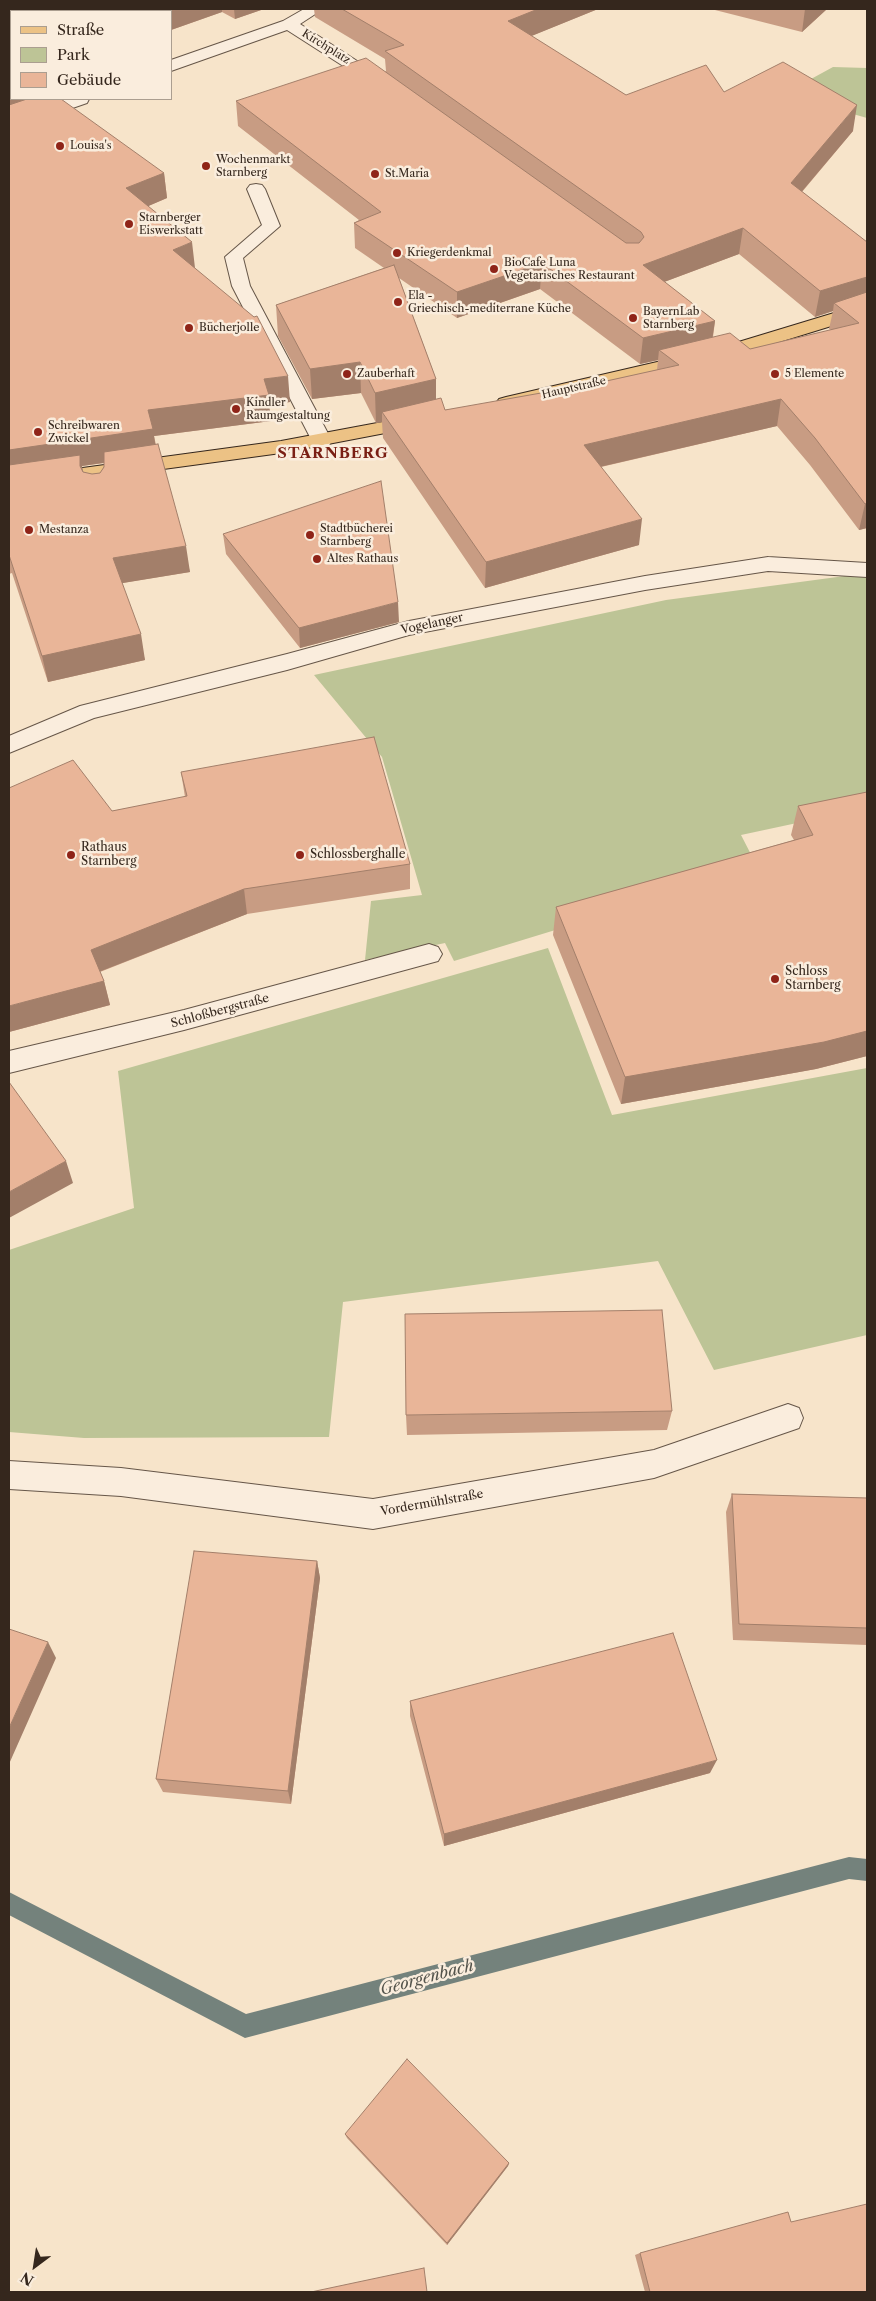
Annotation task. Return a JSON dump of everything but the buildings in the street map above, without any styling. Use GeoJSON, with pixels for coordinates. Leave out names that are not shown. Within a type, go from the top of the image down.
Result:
{"type":"FeatureCollection","features":[{"type":"Feature","properties":{"kind":"main road","name":"Hauptstraße"},"geometry":{"type":"LineString","coordinates":[[487,407],[727,352],[867,309]]}},
{"type":"Feature","properties":{"kind":"main road"},"geometry":{"type":"LineString","coordinates":[[9,484],[96,482],[322,441],[439,417]]}},
{"type":"Feature","properties":{"kind":"street"},"geometry":{"type":"LineString","coordinates":[[172,66],[289,24],[315,9]]}},
{"type":"Feature","properties":{"kind":"street","name":"Kirchplatz"},"geometry":{"type":"LineString","coordinates":[[289,24],[392,91]]}},
{"type":"Feature","properties":{"kind":"street"},"geometry":{"type":"LineString","coordinates":[[9,125],[77,100]]}},
{"type":"Feature","properties":{"kind":"street"},"geometry":{"type":"LineString","coordinates":[[256,189],[271,226],[234,256],[241,286],[322,441]]}},
{"type":"Feature","properties":{"kind":"street","name":"Vogelanger"},"geometry":{"type":"LineString","coordinates":[[9,745],[88,712],[287,662],[409,628],[645,583],[768,564],[867,570]]}},
{"type":"Feature","properties":{"kind":"street","name":"Schloßbergstraße"},"geometry":{"type":"LineString","coordinates":[[9,1062],[184,1020],[429,954]]}},
{"type":"Feature","properties":{"kind":"street","name":"Vordermühlstraße"},"geometry":{"type":"LineString","coordinates":[[9,1475],[121,1482],[372,1514],[654,1464],[788,1418]]}},
{"type":"Feature","properties":{"kind":"green space"},"geometry":{"type":"Polygon","coordinates":[[[833,67],[867,68],[867,118],[846,112],[811,79],[833,67]]]}},
{"type":"Feature","properties":{"kind":"green space"},"geometry":{"type":"Polygon","coordinates":[[[867,573],[867,808],[741,835],[758,868],[454,961],[445,943],[365,960],[371,901],[422,895],[382,757],[314,675],[666,600],[867,573]]]}},
{"type":"Feature","properties":{"kind":"green space"},"geometry":{"type":"Polygon","coordinates":[[[548,948],[612,1115],[867,1068],[867,1335],[714,1370],[658,1261],[343,1302],[329,1437],[84,1438],[9,1432],[9,1250],[134,1208],[118,1071],[548,948]]]}},
{"type":"Feature","properties":{"kind":"waterway","name":"Georgenbach"},"geometry":{"type":"LineString","coordinates":[[9,1903],[245,2026],[849,1868],[867,1870]]}},
{"type":"Feature","properties":{"kind":"place","name":"Louisa's"},"geometry":{"type":"Point","coordinates":[60,146]}},
{"type":"Feature","properties":{"kind":"place","name":"Wochenmarkt Starnberg"},"geometry":{"type":"Point","coordinates":[206,166]}},
{"type":"Feature","properties":{"kind":"place","name":"St.Maria"},"geometry":{"type":"Point","coordinates":[375,174]}},
{"type":"Feature","properties":{"kind":"place","name":"Starnberger Eiswerkstatt"},"geometry":{"type":"Point","coordinates":[129,224]}},
{"type":"Feature","properties":{"kind":"place","name":"Kriegerdenkmal"},"geometry":{"type":"Point","coordinates":[397,253]}},
{"type":"Feature","properties":{"kind":"place","name":"BioCafe Luna Vegetarisches Restaurant"},"geometry":{"type":"Point","coordinates":[494,269]}},
{"type":"Feature","properties":{"kind":"place","name":"Ela - Griechisch-mediterrane Küche"},"geometry":{"type":"Point","coordinates":[398,302]}},
{"type":"Feature","properties":{"kind":"place","name":"BayernLab Starnberg"},"geometry":{"type":"Point","coordinates":[633,318]}},
{"type":"Feature","properties":{"kind":"place","name":"Bücherjolle"},"geometry":{"type":"Point","coordinates":[189,328]}},
{"type":"Feature","properties":{"kind":"place","name":"Zauberhaft"},"geometry":{"type":"Point","coordinates":[347,374]}},
{"type":"Feature","properties":{"kind":"place","name":"5 Elemente"},"geometry":{"type":"Point","coordinates":[775,374]}},
{"type":"Feature","properties":{"kind":"place","name":"Kindler Raumgestaltung"},"geometry":{"type":"Point","coordinates":[236,409]}},
{"type":"Feature","properties":{"kind":"place","name":"Schreibwaren Zwickel"},"geometry":{"type":"Point","coordinates":[38,432]}},
{"type":"Feature","properties":{"kind":"place","name":"Mestanza"},"geometry":{"type":"Point","coordinates":[29,530]}},
{"type":"Feature","properties":{"kind":"place","name":"Stadtbücherei Starnberg"},"geometry":{"type":"Point","coordinates":[310,535]}},
{"type":"Feature","properties":{"kind":"place","name":"Altes Rathaus"},"geometry":{"type":"Point","coordinates":[317,559]}},
{"type":"Feature","properties":{"kind":"place","name":"Rathaus Starnberg"},"geometry":{"type":"Point","coordinates":[71,855]}},
{"type":"Feature","properties":{"kind":"place","name":"Schlossberghalle"},"geometry":{"type":"Point","coordinates":[300,855]}},
{"type":"Feature","properties":{"kind":"place","name":"Schloss Starnberg"},"geometry":{"type":"Point","coordinates":[775,979]}},
{"type":"Feature","properties":{"kind":"district","name":"STARNBERG"},"geometry":{"type":"Point","coordinates":[333,454]}}]}
